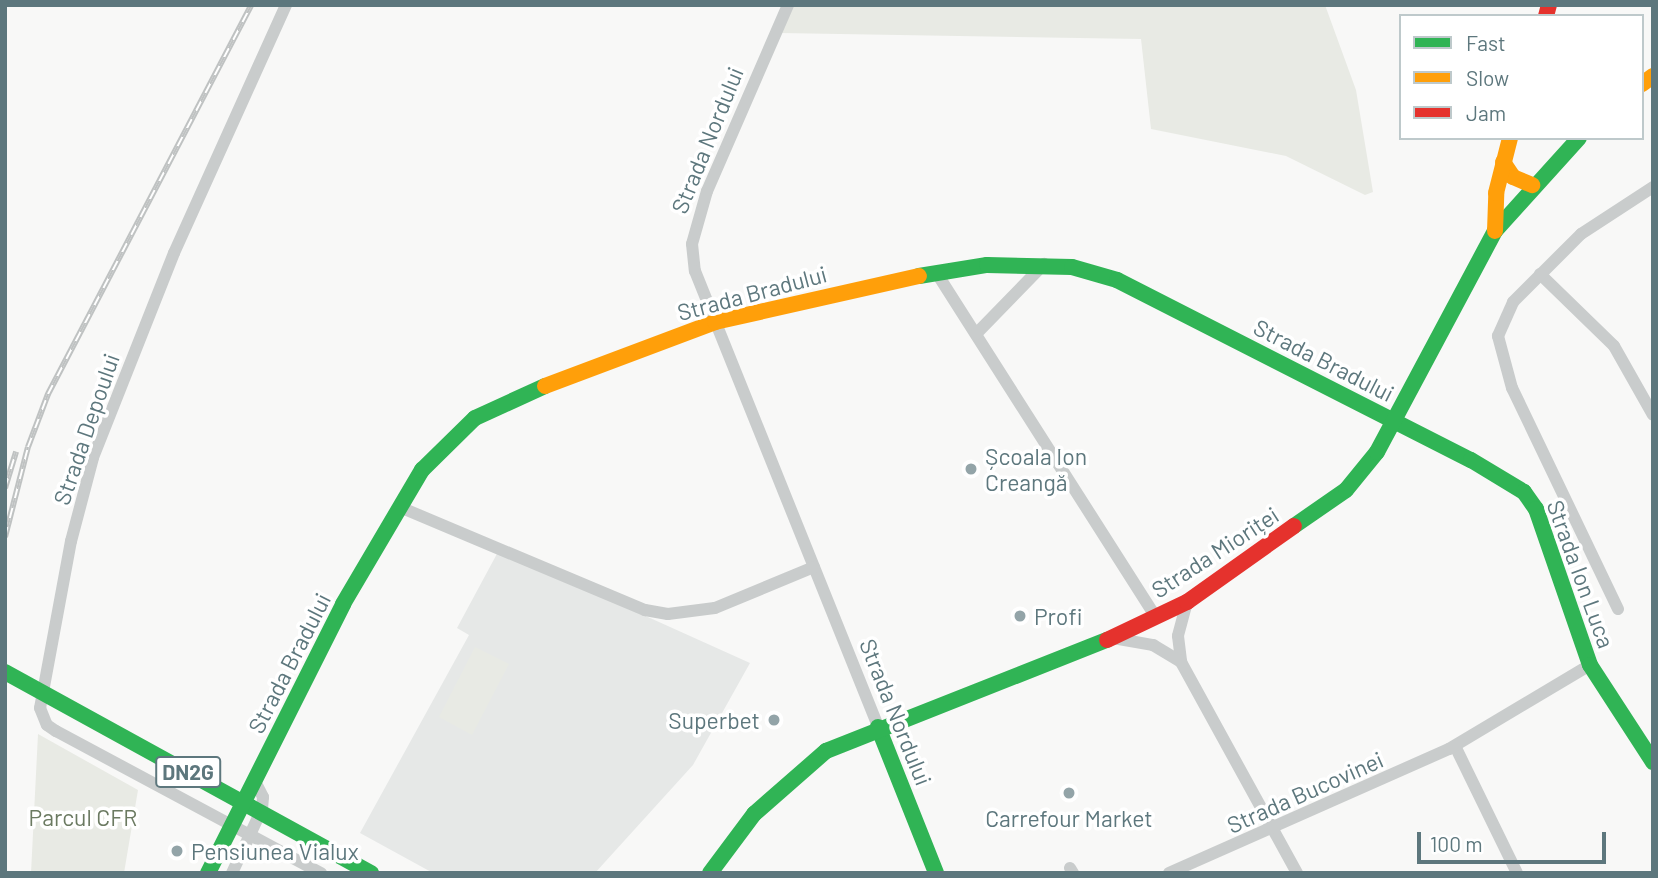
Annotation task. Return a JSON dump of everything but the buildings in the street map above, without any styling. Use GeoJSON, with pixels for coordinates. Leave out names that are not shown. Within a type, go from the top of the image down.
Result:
{"type":"FeatureCollection","features":[{"type":"Feature","properties":{"kind":"street","name":"Strada Depoului"},"geometry":{"type":"LineString","coordinates":[[286,5],[174,253],[93,458],[71,541],[40,708],[47,725],[56,731],[321,873]]}},
{"type":"Feature","properties":{"kind":"street","name":"Strada Nordului"},"geometry":{"type":"LineString","coordinates":[[788,5],[696,224],[692,244],[695,271],[936,873]]}},
{"type":"Feature","properties":{"kind":"street"},"geometry":{"type":"LineString","coordinates":[[1495,231],[1503,162],[1509,140]]}},
{"type":"Feature","properties":{"kind":"street","name":"Strada Mioriței"},"geometry":{"type":"LineString","coordinates":[[710,873],[754,814],[785,784],[827,751],[878,727],[980,692],[1112,638],[1187,602],[1346,490],[1364,472],[1495,231],[1532,185],[1577,140]]}},
{"type":"Feature","properties":{"kind":"street"},"geometry":{"type":"LineString","coordinates":[[1503,162],[1513,177],[1532,185]]}},
{"type":"Feature","properties":{"kind":"street","name":"Strada Ion Luca"},"geometry":{"type":"LineString","coordinates":[[1618,609],[1512,388],[1498,347],[1501,325],[1514,302],[1541,274],[1581,234],[1653,187]]}},
{"type":"Feature","properties":{"kind":"street","name":"Strada Bradului"},"geometry":{"type":"LineString","coordinates":[[208,873],[343,604],[435,454],[475,418],[512,398],[715,322],[936,272],[1044,264],[1117,280],[1393,421]]}},
{"type":"Feature","properties":{"kind":"street"},"geometry":{"type":"LineString","coordinates":[[976,334],[1044,264]]}},
{"type":"Feature","properties":{"kind":"street"},"geometry":{"type":"LineString","coordinates":[[936,272],[1156,617]]}},
{"type":"Feature","properties":{"kind":"street"},"geometry":{"type":"LineString","coordinates":[[1541,274],[1614,346],[1653,415]]}},
{"type":"Feature","properties":{"kind":"street","name":"Strada Ion Luca"},"geometry":{"type":"LineString","coordinates":[[1393,421],[1524,492],[1536,509],[1590,665],[1653,762]]}},
{"type":"Feature","properties":{"kind":"street"},"geometry":{"type":"LineString","coordinates":[[402,508],[645,610],[668,614],[715,607],[814,567]]}},
{"type":"Feature","properties":{"kind":"street"},"geometry":{"type":"LineString","coordinates":[[1187,602],[1178,635],[1181,662],[1276,829],[1297,873]]}},
{"type":"Feature","properties":{"kind":"street"},"geometry":{"type":"LineString","coordinates":[[1112,638],[1153,645],[1181,662]]}},
{"type":"Feature","properties":{"kind":"street","name":"Strada Bucovinei"},"geometry":{"type":"LineString","coordinates":[[1170,873],[1276,829],[1455,746],[1590,665]]}},
{"type":"Feature","properties":{"kind":"street","name":"DN2G"},"geometry":{"type":"LineString","coordinates":[[5,671],[370,873]]}},
{"type":"Feature","properties":{"kind":"street"},"geometry":{"type":"LineString","coordinates":[[1455,746],[1498,826],[1517,873]]}},
{"type":"Feature","properties":{"kind":"street"},"geometry":{"type":"LineString","coordinates":[[232,873],[262,808],[256,775]]}},
{"type":"Feature","properties":{"kind":"shaded area"},"geometry":{"type":"Polygon","coordinates":[[[499,550],[750,663],[693,765],[595,873],[433,873],[360,833],[469,635],[457,628],[499,550]]]}},
{"type":"Feature","properties":{"kind":"green space"},"geometry":{"type":"Polygon","coordinates":[[[793,5],[1325,5],[1356,90],[1373,192],[1365,195],[1286,156],[1151,129],[1141,39],[780,33],[793,5]]]}},
{"type":"Feature","properties":{"kind":"green space"},"geometry":{"type":"Polygon","coordinates":[[[475,647],[509,664],[472,735],[439,717],[475,647]]]}},
{"type":"Feature","properties":{"kind":"green space","name":"Parcul CFR"},"geometry":{"type":"Polygon","coordinates":[[[38,734],[138,790],[124,873],[31,873],[38,734]]]}},
{"type":"Feature","properties":{"kind":"railway"},"geometry":{"type":"LineString","coordinates":[[5,537],[28,447],[48,394],[251,5]]}},
{"type":"Feature","properties":{"kind":"railway"},"geometry":{"type":"LineString","coordinates":[[5,488],[16,452]]}},
{"type":"Feature","properties":{"kind":"traffic: fast"},"geometry":{"type":"LineString","coordinates":[[1294,526],[1346,490],[1377,452],[1495,231],[1577,140]]}},
{"type":"Feature","properties":{"kind":"traffic: fast"},"geometry":{"type":"LineString","coordinates":[[919,276],[987,265],[1072,267],[1117,280],[1471,460],[1524,492],[1536,509],[1590,665],[1653,762]]}},
{"type":"Feature","properties":{"kind":"traffic: fast"},"geometry":{"type":"LineString","coordinates":[[208,873],[343,604],[422,470],[475,418],[545,386]]}},
{"type":"Feature","properties":{"kind":"traffic: fast"},"geometry":{"type":"LineString","coordinates":[[710,873],[754,814],[826,751],[1107,640]]}},
{"type":"Feature","properties":{"kind":"traffic: fast"},"geometry":{"type":"LineString","coordinates":[[5,672],[371,873]]}},
{"type":"Feature","properties":{"kind":"traffic: fast"},"geometry":{"type":"LineString","coordinates":[[878,727],[936,873]]}},
{"type":"Feature","properties":{"kind":"traffic: slow"},"geometry":{"type":"LineString","coordinates":[[1644,83],[1653,76]]}},
{"type":"Feature","properties":{"kind":"traffic: slow"},"geometry":{"type":"LineString","coordinates":[[1495,231],[1496,193],[1509,140]]}},
{"type":"Feature","properties":{"kind":"traffic: slow"},"geometry":{"type":"LineString","coordinates":[[1503,162],[1513,177],[1532,185]]}},
{"type":"Feature","properties":{"kind":"traffic: slow"},"geometry":{"type":"LineString","coordinates":[[545,386],[715,322],[919,276]]}},
{"type":"Feature","properties":{"kind":"traffic: jam"},"geometry":{"type":"LineString","coordinates":[[1547,14],[1549,5]]}},
{"type":"Feature","properties":{"kind":"traffic: jam"},"geometry":{"type":"LineString","coordinates":[[1107,640],[1187,602],[1294,526]]}},
{"type":"Feature","properties":{"kind":"place","name":"Școala Ion Creangă"},"geometry":{"type":"Point","coordinates":[971,469]}},
{"type":"Feature","properties":{"kind":"place","name":"Profi"},"geometry":{"type":"Point","coordinates":[1020,616]}},
{"type":"Feature","properties":{"kind":"place","name":"Superbet"},"geometry":{"type":"Point","coordinates":[774,720]}},
{"type":"Feature","properties":{"kind":"place","name":"Carrefour Market"},"geometry":{"type":"Point","coordinates":[1069,793]}},
{"type":"Feature","properties":{"kind":"place","name":"Pensiunea Vialux"},"geometry":{"type":"Point","coordinates":[177,851]}}]}
